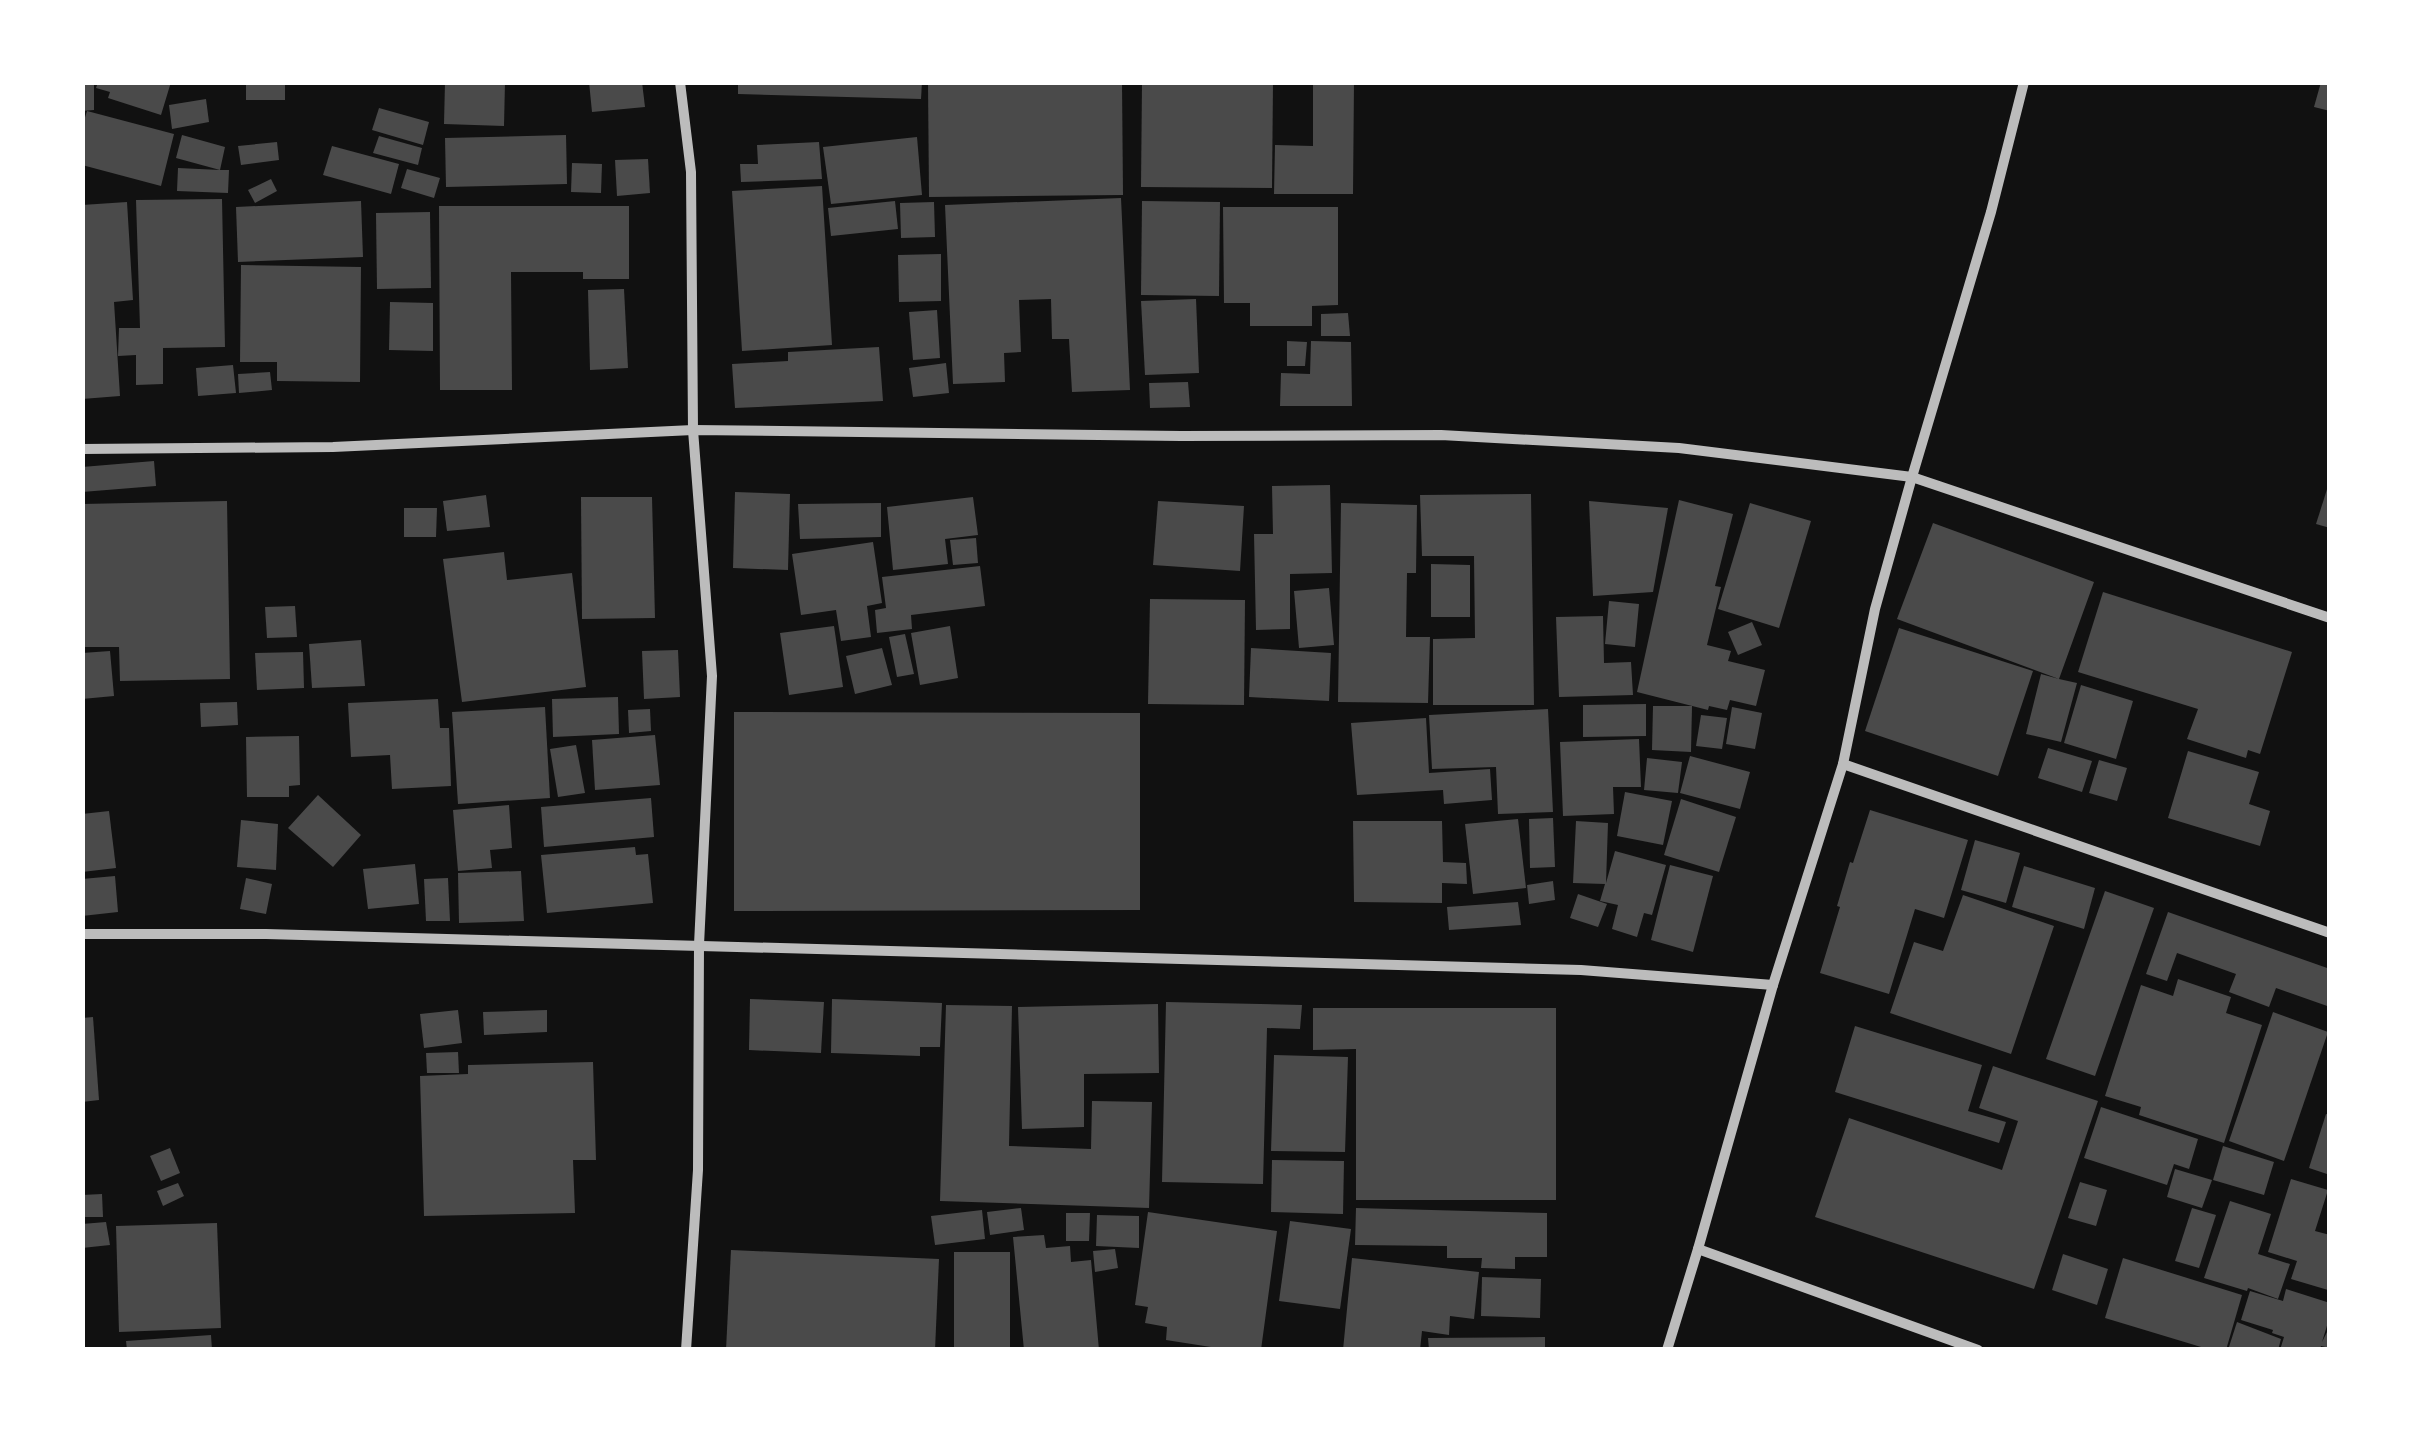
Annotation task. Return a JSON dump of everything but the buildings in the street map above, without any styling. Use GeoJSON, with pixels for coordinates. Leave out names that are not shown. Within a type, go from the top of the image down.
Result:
{"type":"FeatureCollection","features":[{"type":"Feature","properties":{"kind":"street"},"geometry":{"type":"LineString","coordinates":[[680,82],[691,172],[694,430],[712,676],[699,945],[698,1170],[686,1350]]}},
{"type":"Feature","properties":{"kind":"street"},"geometry":{"type":"LineString","coordinates":[[1666,1350],[1772,986],[1842,764],[1874,610],[1991,212],[2024,82]]}},
{"type":"Feature","properties":{"kind":"street"},"geometry":{"type":"LineString","coordinates":[[82,449],[332,447],[694,430],[1441,435],[1679,448],[1912,477],[2330,618]]}},
{"type":"Feature","properties":{"kind":"street"},"geometry":{"type":"LineString","coordinates":[[1842,764],[2330,933]]}},
{"type":"Feature","properties":{"kind":"street"},"geometry":{"type":"LineString","coordinates":[[82,934],[266,934],[1581,970],[1772,986]]}},
{"type":"Feature","properties":{"kind":"street"},"geometry":{"type":"LineString","coordinates":[[1698,1250],[1978,1350]]}}]}
